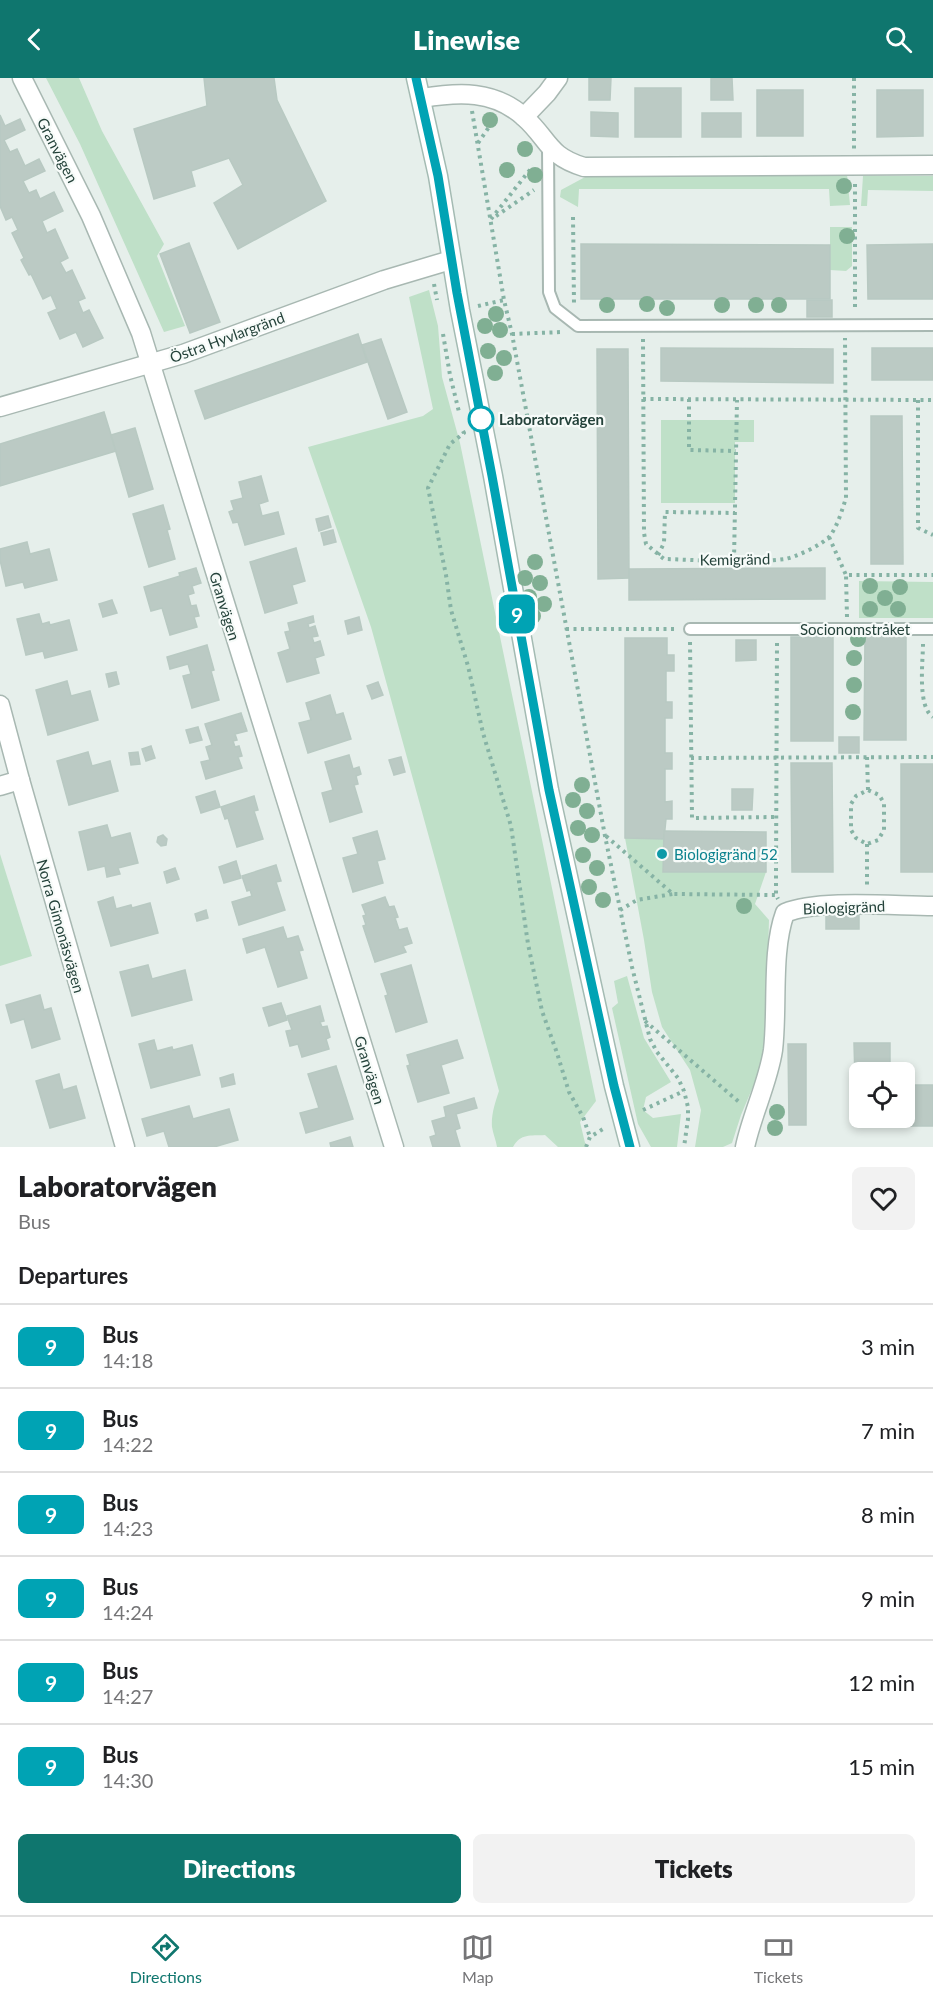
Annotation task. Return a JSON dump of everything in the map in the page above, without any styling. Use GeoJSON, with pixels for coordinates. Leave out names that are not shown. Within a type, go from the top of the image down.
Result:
{"type":"FeatureCollection","features":[{"type":"Feature","properties":{"kind":"street","name":"Granvägen"},"geometry":{"type":"LineString","coordinates":[[22,78],[91,216],[141,333],[394,1147]]}},
{"type":"Feature","properties":{"kind":"street"},"geometry":{"type":"LineString","coordinates":[[416,78],[438,176],[451,260],[495,487],[549,790],[614,1086],[630,1147]]}},
{"type":"Feature","properties":{"kind":"street"},"geometry":{"type":"LineString","coordinates":[[524,117],[558,78]]}},
{"type":"Feature","properties":{"kind":"street"},"geometry":{"type":"LineString","coordinates":[[422,98],[450,93],[469,93],[505,105],[524,117],[548,147],[569,163],[584,167],[933,165]]}},
{"type":"Feature","properties":{"kind":"street","name":"Östra Hyvlargränd"},"geometry":{"type":"LineString","coordinates":[[0,407],[183,354],[384,280],[451,260]]}},
{"type":"Feature","properties":{"kind":"street","name":"Norra Gimonäsvägen"},"geometry":{"type":"LineString","coordinates":[[0,705],[125,1147]]}},
{"type":"Feature","properties":{"kind":"street"},"geometry":{"type":"LineString","coordinates":[[0,786],[20,780]]}},
{"type":"Feature","properties":{"kind":"street","name":"Biologigränd"},"geometry":{"type":"LineString","coordinates":[[745,1147],[773,1050],[778,954],[785,913],[797,908],[933,906]]}},
{"type":"Feature","properties":{"kind":"lane"},"geometry":{"type":"LineString","coordinates":[[548,147],[549,292],[555,308],[578,326],[933,325]]}},
{"type":"Feature","properties":{"kind":"lane","name":"Socionomstråket"},"geometry":{"type":"LineString","coordinates":[[690,628],[928,628]]}},
{"type":"Feature","properties":{"kind":"path"},"geometry":{"type":"LineString","coordinates":[[847,628],[846,575],[829,537],[846,498],[845,400],[850,325],[854,78]]}},
{"type":"Feature","properties":{"kind":"path"},"geometry":{"type":"LineString","coordinates":[[469,93],[504,300],[620,910],[650,1038],[657,1052],[678,1078],[684,1091],[688,1107],[684,1147]]}},
{"type":"Feature","properties":{"kind":"path"},"geometry":{"type":"LineString","coordinates":[[477,144],[505,105]]}},
{"type":"Feature","properties":{"kind":"path"},"geometry":{"type":"LineString","coordinates":[[490,220],[548,147]]}},
{"type":"Feature","properties":{"kind":"path"},"geometry":{"type":"LineString","coordinates":[[490,220],[548,181]]}},
{"type":"Feature","properties":{"kind":"path"},"geometry":{"type":"LineString","coordinates":[[512,334],[568,332],[578,326],[574,310],[573,217]]}},
{"type":"Feature","properties":{"kind":"path"},"geometry":{"type":"LineString","coordinates":[[430,267],[438,305]]}},
{"type":"Feature","properties":{"kind":"path"},"geometry":{"type":"LineString","coordinates":[[476,306],[504,300]]}},
{"type":"Feature","properties":{"kind":"path"},"geometry":{"type":"LineString","coordinates":[[442,324],[450,375],[464,433],[450,444],[428,488],[451,609],[468,666],[483,733],[511,826],[528,944],[542,1011],[568,1092],[584,1117],[590,1137]]}},
{"type":"Feature","properties":{"kind":"path"},"geometry":{"type":"LineString","coordinates":[[644,326],[644,532],[646,544],[658,555],[664,543],[664,512],[735,513]]}},
{"type":"Feature","properties":{"kind":"path"},"geometry":{"type":"LineString","coordinates":[[643,399],[933,400]]}},
{"type":"Feature","properties":{"kind":"path"},"geometry":{"type":"LineString","coordinates":[[689,399],[689,450],[736,451]]}},
{"type":"Feature","properties":{"kind":"path"},"geometry":{"type":"LineString","coordinates":[[734,560],[737,400]]}},
{"type":"Feature","properties":{"kind":"path"},"geometry":{"type":"LineString","coordinates":[[918,400],[918,528],[933,536]]}},
{"type":"Feature","properties":{"kind":"path","name":"Kemigränd"},"geometry":{"type":"LineString","coordinates":[[658,555],[664,559],[786,559],[806,551],[829,537]]}},
{"type":"Feature","properties":{"kind":"path"},"geometry":{"type":"LineString","coordinates":[[846,575],[933,575]]}},
{"type":"Feature","properties":{"kind":"path"},"geometry":{"type":"LineString","coordinates":[[566,628],[690,628],[692,818],[776,817]]}},
{"type":"Feature","properties":{"kind":"path"},"geometry":{"type":"LineString","coordinates":[[777,628],[776,895],[785,913]]}},
{"type":"Feature","properties":{"kind":"path"},"geometry":{"type":"LineString","coordinates":[[928,628],[923,701],[929,715],[933,717]]}},
{"type":"Feature","properties":{"kind":"path"},"geometry":{"type":"LineString","coordinates":[[867,757],[868,790]]}},
{"type":"Feature","properties":{"kind":"path"},"geometry":{"type":"LineString","coordinates":[[691,758],[933,757]]}},
{"type":"Feature","properties":{"kind":"path"},"geometry":{"type":"LineString","coordinates":[[868,790],[879,795],[884,803],[884,830],[878,840],[867,844],[856,838],[851,830],[851,804],[856,796],[868,790]]}},
{"type":"Feature","properties":{"kind":"path"},"geometry":{"type":"LineString","coordinates":[[605,836],[673,894]]}},
{"type":"Feature","properties":{"kind":"path"},"geometry":{"type":"LineString","coordinates":[[867,844],[868,906]]}},
{"type":"Feature","properties":{"kind":"path"},"geometry":{"type":"LineString","coordinates":[[620,910],[637,900],[673,894],[776,895]]}},
{"type":"Feature","properties":{"kind":"path"},"geometry":{"type":"LineString","coordinates":[[644,1020],[754,1116]]}},
{"type":"Feature","properties":{"kind":"path"},"geometry":{"type":"LineString","coordinates":[[643,1110],[684,1091]]}},
{"type":"Feature","properties":{"kind":"path"},"geometry":{"type":"LineString","coordinates":[[586,1147],[590,1137],[603,1129]]}},
{"type":"Feature","properties":{"kind":"green space"},"geometry":{"type":"Polygon","coordinates":[[[46,78],[79,78],[102,131],[164,244],[157,256],[185,326],[164,332],[80,144],[46,78]]]}},
{"type":"Feature","properties":{"kind":"green space"},"geometry":{"type":"Polygon","coordinates":[[[847,174],[850,205],[830,206],[829,189],[579,189],[578,207],[560,197],[561,190],[587,176],[847,174]]]}},
{"type":"Feature","properties":{"kind":"green space"},"geometry":{"type":"Polygon","coordinates":[[[863,176],[933,176],[933,191],[868,190],[867,206],[861,206],[863,176]]]}},
{"type":"Feature","properties":{"kind":"green space"},"geometry":{"type":"Polygon","coordinates":[[[830,227],[852,227],[852,266],[846,271],[830,270],[830,227]]]}},
{"type":"Feature","properties":{"kind":"green space"},"geometry":{"type":"Polygon","coordinates":[[[429,290],[438,326],[442,377],[460,443],[596,1101],[580,1122],[586,1147],[558,1147],[545,1135],[523,1137],[513,1147],[497,1147],[492,1122],[499,1091],[371,627],[308,447],[423,416],[433,409],[409,297],[429,290]]]}},
{"type":"Feature","properties":{"kind":"green space"},"geometry":{"type":"Polygon","coordinates":[[[661,420],[754,420],[754,442],[735,442],[735,503],[661,503],[661,420]]]}},
{"type":"Feature","properties":{"kind":"green space"},"geometry":{"type":"Polygon","coordinates":[[[859,581],[933,582],[933,618],[859,618],[859,581]]]}},
{"type":"Feature","properties":{"kind":"green space"},"geometry":{"type":"Polygon","coordinates":[[[625,838],[664,839],[664,872],[766,872],[755,904],[769,920],[765,1058],[732,1143],[723,1147],[695,1147],[701,1110],[690,1070],[662,1027],[652,992],[625,838]]]}},
{"type":"Feature","properties":{"kind":"green space"},"geometry":{"type":"Polygon","coordinates":[[[0,854],[32,956],[0,966],[0,854]]]}},
{"type":"Feature","properties":{"kind":"green space"},"geometry":{"type":"Polygon","coordinates":[[[627,976],[644,1038],[671,1082],[646,1097],[643,1110],[653,1118],[681,1114],[677,1147],[651,1147],[638,1124],[612,1008],[618,1003],[614,981],[627,976]]]}},
{"type":"Feature","properties":{"kind":"building"},"geometry":{"type":"Polygon","coordinates":[[[204,78],[274,78],[277,100],[326,201],[238,249],[214,203],[243,185],[229,158],[191,171],[195,186],[154,199],[134,129],[207,106],[204,78]]]}},
{"type":"Feature","properties":{"kind":"building"},"geometry":{"type":"Polygon","coordinates":[[[589,78],[611,78],[610,100],[589,100],[589,78]]]}},
{"type":"Feature","properties":{"kind":"building"},"geometry":{"type":"Polygon","coordinates":[[[711,78],[732,78],[733,100],[711,100],[711,78]]]}},
{"type":"Feature","properties":{"kind":"building"},"geometry":{"type":"Polygon","coordinates":[[[635,88],[681,88],[681,137],[635,137],[635,88]]]}},
{"type":"Feature","properties":{"kind":"building"},"geometry":{"type":"Polygon","coordinates":[[[757,90],[803,90],[803,136],[757,136],[757,90]]]}},
{"type":"Feature","properties":{"kind":"building"},"geometry":{"type":"Polygon","coordinates":[[[877,90],[923,90],[923,136],[877,137],[877,90]]]}},
{"type":"Feature","properties":{"kind":"building"},"geometry":{"type":"Polygon","coordinates":[[[591,112],[618,113],[618,137],[591,136],[591,112]]]}},
{"type":"Feature","properties":{"kind":"building"},"geometry":{"type":"Polygon","coordinates":[[[702,113],[741,113],[741,137],[702,137],[702,113]]]}},
{"type":"Feature","properties":{"kind":"building"},"geometry":{"type":"Polygon","coordinates":[[[0,115],[5,126],[20,119],[25,130],[4,140],[10,152],[17,149],[25,166],[39,159],[45,171],[23,181],[29,193],[36,190],[40,199],[54,192],[63,211],[42,221],[47,233],[55,229],[68,258],[60,262],[66,273],[72,270],[85,298],[78,301],[83,313],[89,310],[103,338],[83,347],[76,332],[60,339],[48,313],[57,309],[51,295],[43,299],[31,274],[29,275],[12,233],[18,230],[12,217],[6,220],[0,206],[0,115]]]}},
{"type":"Feature","properties":{"kind":"building"},"geometry":{"type":"Polygon","coordinates":[[[189,243],[220,322],[190,333],[160,254],[189,243]]]}},
{"type":"Feature","properties":{"kind":"building"},"geometry":{"type":"Polygon","coordinates":[[[581,244],[830,245],[830,299],[581,299],[581,244]]]}},
{"type":"Feature","properties":{"kind":"building"},"geometry":{"type":"Polygon","coordinates":[[[933,244],[933,299],[868,299],[867,245],[933,244]]]}},
{"type":"Feature","properties":{"kind":"building"},"geometry":{"type":"Polygon","coordinates":[[[807,300],[832,300],[832,317],[807,317],[807,300]]]}},
{"type":"Feature","properties":{"kind":"building"},"geometry":{"type":"Polygon","coordinates":[[[358,334],[367,362],[205,419],[195,391],[358,334]]]}},
{"type":"Feature","properties":{"kind":"building"},"geometry":{"type":"Polygon","coordinates":[[[381,339],[407,412],[388,419],[362,345],[381,339]]]}},
{"type":"Feature","properties":{"kind":"building"},"geometry":{"type":"Polygon","coordinates":[[[661,348],[833,349],[833,383],[661,381],[661,348]]]}},
{"type":"Feature","properties":{"kind":"building"},"geometry":{"type":"Polygon","coordinates":[[[872,348],[933,348],[933,380],[872,380],[872,348]]]}},
{"type":"Feature","properties":{"kind":"building"},"geometry":{"type":"Polygon","coordinates":[[[597,349],[628,349],[629,578],[598,579],[597,349]]]}},
{"type":"Feature","properties":{"kind":"building"},"geometry":{"type":"Polygon","coordinates":[[[104,412],[116,451],[0,486],[0,444],[104,412]]]}},
{"type":"Feature","properties":{"kind":"building"},"geometry":{"type":"Polygon","coordinates":[[[871,416],[902,416],[903,564],[871,564],[871,416]]]}},
{"type":"Feature","properties":{"kind":"building"},"geometry":{"type":"Polygon","coordinates":[[[135,428],[153,489],[129,497],[111,435],[135,428]]]}},
{"type":"Feature","properties":{"kind":"building"},"geometry":{"type":"Polygon","coordinates":[[[261,476],[268,501],[259,504],[262,516],[278,512],[284,534],[245,545],[238,522],[233,523],[229,512],[234,510],[231,501],[243,498],[239,482],[261,476]]]}},
{"type":"Feature","properties":{"kind":"building"},"geometry":{"type":"Polygon","coordinates":[[[163,505],[175,559],[149,567],[133,514],[163,505]]]}},
{"type":"Feature","properties":{"kind":"building"},"geometry":{"type":"Polygon","coordinates":[[[328,516],[331,527],[319,531],[316,519],[328,516]]]}},
{"type":"Feature","properties":{"kind":"building"},"geometry":{"type":"Polygon","coordinates":[[[333,530],[336,542],[324,545],[321,533],[333,530]]]}},
{"type":"Feature","properties":{"kind":"building"},"geometry":{"type":"Polygon","coordinates":[[[27,542],[30,554],[49,549],[57,580],[25,588],[23,582],[6,586],[0,549],[27,542]]]}},
{"type":"Feature","properties":{"kind":"building"},"geometry":{"type":"Polygon","coordinates":[[[296,548],[305,581],[292,585],[297,603],[265,613],[250,562],[296,548]]]}},
{"type":"Feature","properties":{"kind":"building"},"geometry":{"type":"Polygon","coordinates":[[[196,568],[201,583],[192,586],[194,593],[188,595],[191,606],[196,605],[199,616],[194,617],[197,627],[170,635],[162,608],[151,611],[144,587],[180,576],[179,573],[196,568]]]}},
{"type":"Feature","properties":{"kind":"building"},"geometry":{"type":"Polygon","coordinates":[[[825,568],[825,599],[629,600],[629,569],[825,568]]]}},
{"type":"Feature","properties":{"kind":"building"},"geometry":{"type":"Polygon","coordinates":[[[112,600],[117,613],[103,617],[99,604],[112,600]]]}},
{"type":"Feature","properties":{"kind":"building"},"geometry":{"type":"Polygon","coordinates":[[[39,614],[42,624],[49,622],[50,625],[69,620],[77,650],[45,658],[43,651],[26,655],[17,619],[39,614]]]}},
{"type":"Feature","properties":{"kind":"building"},"geometry":{"type":"Polygon","coordinates":[[[313,616],[314,622],[308,624],[309,628],[315,626],[318,636],[312,637],[314,643],[320,641],[324,655],[315,658],[319,673],[287,682],[278,653],[290,649],[285,632],[290,631],[288,623],[313,616]]]}},
{"type":"Feature","properties":{"kind":"building"},"geometry":{"type":"Polygon","coordinates":[[[359,617],[362,630],[348,634],[345,621],[359,617]]]}},
{"type":"Feature","properties":{"kind":"building"},"geometry":{"type":"Polygon","coordinates":[[[865,636],[906,636],[906,740],[864,740],[865,636]]]}},
{"type":"Feature","properties":{"kind":"building"},"geometry":{"type":"Polygon","coordinates":[[[791,637],[833,637],[833,741],[791,741],[791,637]]]}},
{"type":"Feature","properties":{"kind":"building"},"geometry":{"type":"Polygon","coordinates":[[[625,638],[667,638],[667,655],[674,655],[674,671],[666,671],[666,702],[672,702],[672,718],[665,718],[665,753],[672,753],[672,769],[665,769],[665,802],[672,801],[672,819],[666,819],[664,839],[625,838],[625,638]]]}},
{"type":"Feature","properties":{"kind":"building"},"geometry":{"type":"Polygon","coordinates":[[[736,640],[756,640],[756,660],[736,661],[736,640]]]}},
{"type":"Feature","properties":{"kind":"building"},"geometry":{"type":"Polygon","coordinates":[[[207,645],[219,700],[192,708],[183,676],[191,674],[188,664],[170,669],[167,657],[207,645]]]}},
{"type":"Feature","properties":{"kind":"building"},"geometry":{"type":"Polygon","coordinates":[[[116,672],[119,684],[109,687],[106,674],[116,672]]]}},
{"type":"Feature","properties":{"kind":"building"},"geometry":{"type":"Polygon","coordinates":[[[67,681],[71,696],[90,691],[98,720],[48,735],[36,690],[67,681]]]}},
{"type":"Feature","properties":{"kind":"building"},"geometry":{"type":"Polygon","coordinates":[[[378,682],[383,695],[372,699],[367,686],[378,682]]]}},
{"type":"Feature","properties":{"kind":"building"},"geometry":{"type":"Polygon","coordinates":[[[330,695],[336,715],[343,713],[351,739],[308,753],[299,723],[311,720],[306,703],[330,695]]]}},
{"type":"Feature","properties":{"kind":"building"},"geometry":{"type":"Polygon","coordinates":[[[241,713],[247,731],[235,734],[237,740],[233,741],[235,747],[239,746],[242,756],[238,757],[242,768],[206,779],[201,762],[210,760],[206,747],[212,745],[205,724],[241,713]]]}},
{"type":"Feature","properties":{"kind":"building"},"geometry":{"type":"Polygon","coordinates":[[[198,727],[202,740],[190,743],[186,730],[198,727]]]}},
{"type":"Feature","properties":{"kind":"building"},"geometry":{"type":"Polygon","coordinates":[[[839,737],[859,737],[859,753],[839,753],[839,737]]]}},
{"type":"Feature","properties":{"kind":"building"},"geometry":{"type":"Polygon","coordinates":[[[151,746],[155,758],[146,761],[142,749],[151,746]]]}},
{"type":"Feature","properties":{"kind":"building"},"geometry":{"type":"Polygon","coordinates":[[[88,752],[92,766],[110,761],[118,791],[69,805],[57,761],[88,752]]]}},
{"type":"Feature","properties":{"kind":"building"},"geometry":{"type":"Polygon","coordinates":[[[138,752],[140,764],[131,765],[129,753],[138,752]]]}},
{"type":"Feature","properties":{"kind":"building"},"geometry":{"type":"Polygon","coordinates":[[[349,755],[353,769],[359,767],[361,774],[356,776],[358,784],[354,785],[362,812],[330,822],[322,793],[333,790],[325,762],[349,755]]]}},
{"type":"Feature","properties":{"kind":"building"},"geometry":{"type":"Polygon","coordinates":[[[401,757],[405,772],[394,775],[389,760],[401,757]]]}},
{"type":"Feature","properties":{"kind":"building"},"geometry":{"type":"Polygon","coordinates":[[[791,763],[832,763],[833,872],[792,872],[791,763]]]}},
{"type":"Feature","properties":{"kind":"building"},"geometry":{"type":"Polygon","coordinates":[[[901,764],[933,764],[933,872],[901,872],[901,764]]]}},
{"type":"Feature","properties":{"kind":"building"},"geometry":{"type":"Polygon","coordinates":[[[732,789],[753,789],[752,810],[732,810],[732,789]]]}},
{"type":"Feature","properties":{"kind":"building"},"geometry":{"type":"Polygon","coordinates":[[[215,791],[220,807],[201,813],[196,797],[215,791]]]}},
{"type":"Feature","properties":{"kind":"building"},"geometry":{"type":"Polygon","coordinates":[[[254,796],[258,810],[254,811],[263,839],[237,847],[228,818],[225,819],[221,807],[254,796]]]}},
{"type":"Feature","properties":{"kind":"building"},"geometry":{"type":"Polygon","coordinates":[[[107,825],[111,838],[130,833],[138,863],[118,868],[120,874],[107,877],[105,866],[88,870],[79,832],[107,825]]]}},
{"type":"Feature","properties":{"kind":"building"},"geometry":{"type":"Polygon","coordinates":[[[377,831],[385,859],[377,861],[383,883],[353,892],[343,858],[358,854],[353,838],[377,831]]]}},
{"type":"Feature","properties":{"kind":"building"},"geometry":{"type":"Polygon","coordinates":[[[664,831],[766,832],[766,872],[663,872],[664,831]]]}},
{"type":"Feature","properties":{"kind":"building"},"geometry":{"type":"Polygon","coordinates":[[[163,835],[167,839],[166,845],[161,846],[157,842],[158,837],[163,835]]]}},
{"type":"Feature","properties":{"kind":"building"},"geometry":{"type":"Polygon","coordinates":[[[236,861],[241,878],[224,883],[219,867],[236,861]]]}},
{"type":"Feature","properties":{"kind":"building"},"geometry":{"type":"Polygon","coordinates":[[[276,865],[281,881],[276,882],[285,910],[239,925],[232,902],[252,896],[250,890],[247,891],[242,876],[276,865]]]}},
{"type":"Feature","properties":{"kind":"building"},"geometry":{"type":"Polygon","coordinates":[[[175,868],[179,879],[167,883],[164,872],[175,868]]]}},
{"type":"Feature","properties":{"kind":"building"},"geometry":{"type":"Polygon","coordinates":[[[113,897],[116,909],[150,903],[158,933],[111,946],[98,902],[113,897]]]}},
{"type":"Feature","properties":{"kind":"building"},"geometry":{"type":"Polygon","coordinates":[[[385,897],[389,907],[394,906],[399,930],[407,928],[412,943],[403,946],[406,952],[375,962],[363,926],[366,925],[363,916],[366,915],[362,905],[385,897]]]}},
{"type":"Feature","properties":{"kind":"building"},"geometry":{"type":"Polygon","coordinates":[[[206,910],[208,918],[197,921],[195,914],[206,910]]]}},
{"type":"Feature","properties":{"kind":"building"},"geometry":{"type":"Polygon","coordinates":[[[826,913],[859,913],[859,929],[826,929],[826,913]]]}},
{"type":"Feature","properties":{"kind":"building"},"geometry":{"type":"Polygon","coordinates":[[[283,927],[287,939],[298,936],[303,950],[299,951],[307,978],[278,987],[265,947],[247,953],[243,939],[283,927]]]}},
{"type":"Feature","properties":{"kind":"building"},"geometry":{"type":"Polygon","coordinates":[[[148,965],[152,979],[185,970],[192,1000],[132,1016],[120,972],[148,965]]]}},
{"type":"Feature","properties":{"kind":"building"},"geometry":{"type":"Polygon","coordinates":[[[411,965],[427,1022],[396,1032],[381,974],[411,965]]]}},
{"type":"Feature","properties":{"kind":"building"},"geometry":{"type":"Polygon","coordinates":[[[40,995],[44,1010],[51,1008],[60,1039],[32,1048],[24,1019],[11,1023],[6,1005],[40,995]]]}},
{"type":"Feature","properties":{"kind":"building"},"geometry":{"type":"Polygon","coordinates":[[[281,1003],[287,1020],[269,1026],[263,1008],[281,1003]]]}},
{"type":"Feature","properties":{"kind":"building"},"geometry":{"type":"Polygon","coordinates":[[[320,1006],[324,1021],[320,1022],[322,1027],[327,1026],[330,1037],[326,1039],[329,1049],[302,1057],[298,1044],[290,1046],[286,1031],[292,1030],[287,1016],[320,1006]]]}},
{"type":"Feature","properties":{"kind":"building"},"geometry":{"type":"Polygon","coordinates":[[[154,1040],[157,1051],[192,1045],[200,1075],[151,1088],[139,1044],[154,1040]]]}},
{"type":"Feature","properties":{"kind":"building"},"geometry":{"type":"Polygon","coordinates":[[[457,1040],[463,1058],[441,1065],[449,1093],[418,1102],[407,1066],[410,1065],[407,1055],[457,1040]]]}},
{"type":"Feature","properties":{"kind":"building"},"geometry":{"type":"Polygon","coordinates":[[[854,1043],[890,1043],[890,1062],[855,1062],[854,1043]]]}},
{"type":"Feature","properties":{"kind":"building"},"geometry":{"type":"Polygon","coordinates":[[[788,1044],[806,1044],[806,1125],[789,1125],[788,1044]]]}},
{"type":"Feature","properties":{"kind":"building"},"geometry":{"type":"Polygon","coordinates":[[[336,1066],[353,1119],[306,1133],[300,1113],[319,1108],[308,1074],[336,1066]]]}},
{"type":"Feature","properties":{"kind":"building"},"geometry":{"type":"Polygon","coordinates":[[[59,1074],[63,1090],[76,1086],[85,1118],[50,1128],[36,1081],[59,1074]]]}},
{"type":"Feature","properties":{"kind":"building"},"geometry":{"type":"Polygon","coordinates":[[[233,1074],[235,1084],[222,1087],[220,1078],[233,1074]]]}},
{"type":"Feature","properties":{"kind":"building"},"geometry":{"type":"Polygon","coordinates":[[[915,1085],[933,1085],[933,1126],[915,1126],[915,1085]]]}},
{"type":"Feature","properties":{"kind":"building"},"geometry":{"type":"Polygon","coordinates":[[[474,1098],[477,1108],[456,1114],[460,1128],[455,1130],[460,1147],[433,1147],[430,1137],[436,1135],[432,1121],[446,1117],[444,1107],[474,1098]]]}},
{"type":"Feature","properties":{"kind":"building"},"geometry":{"type":"Polygon","coordinates":[[[189,1106],[193,1119],[229,1109],[238,1140],[214,1147],[169,1147],[164,1131],[147,1136],[142,1119],[189,1106]]]}},
{"type":"Feature","properties":{"kind":"building"},"geometry":{"type":"Polygon","coordinates":[[[350,1137],[353,1147],[331,1147],[330,1143],[350,1137]]]}},
{"type":"Feature","properties":{"kind":"bus line","name":"9"},"geometry":{"type":"LineString","coordinates":[[416,78],[438,176],[457,293],[549,790],[580,938],[630,1147]]}},
{"type":"Feature","properties":{"kind":"place","name":"Laboratorvägen"},"geometry":{"type":"Point","coordinates":[481,419]}},
{"type":"Feature","properties":{"kind":"place","name":"Biologigränd 52"},"geometry":{"type":"Point","coordinates":[662,854]}}]}
